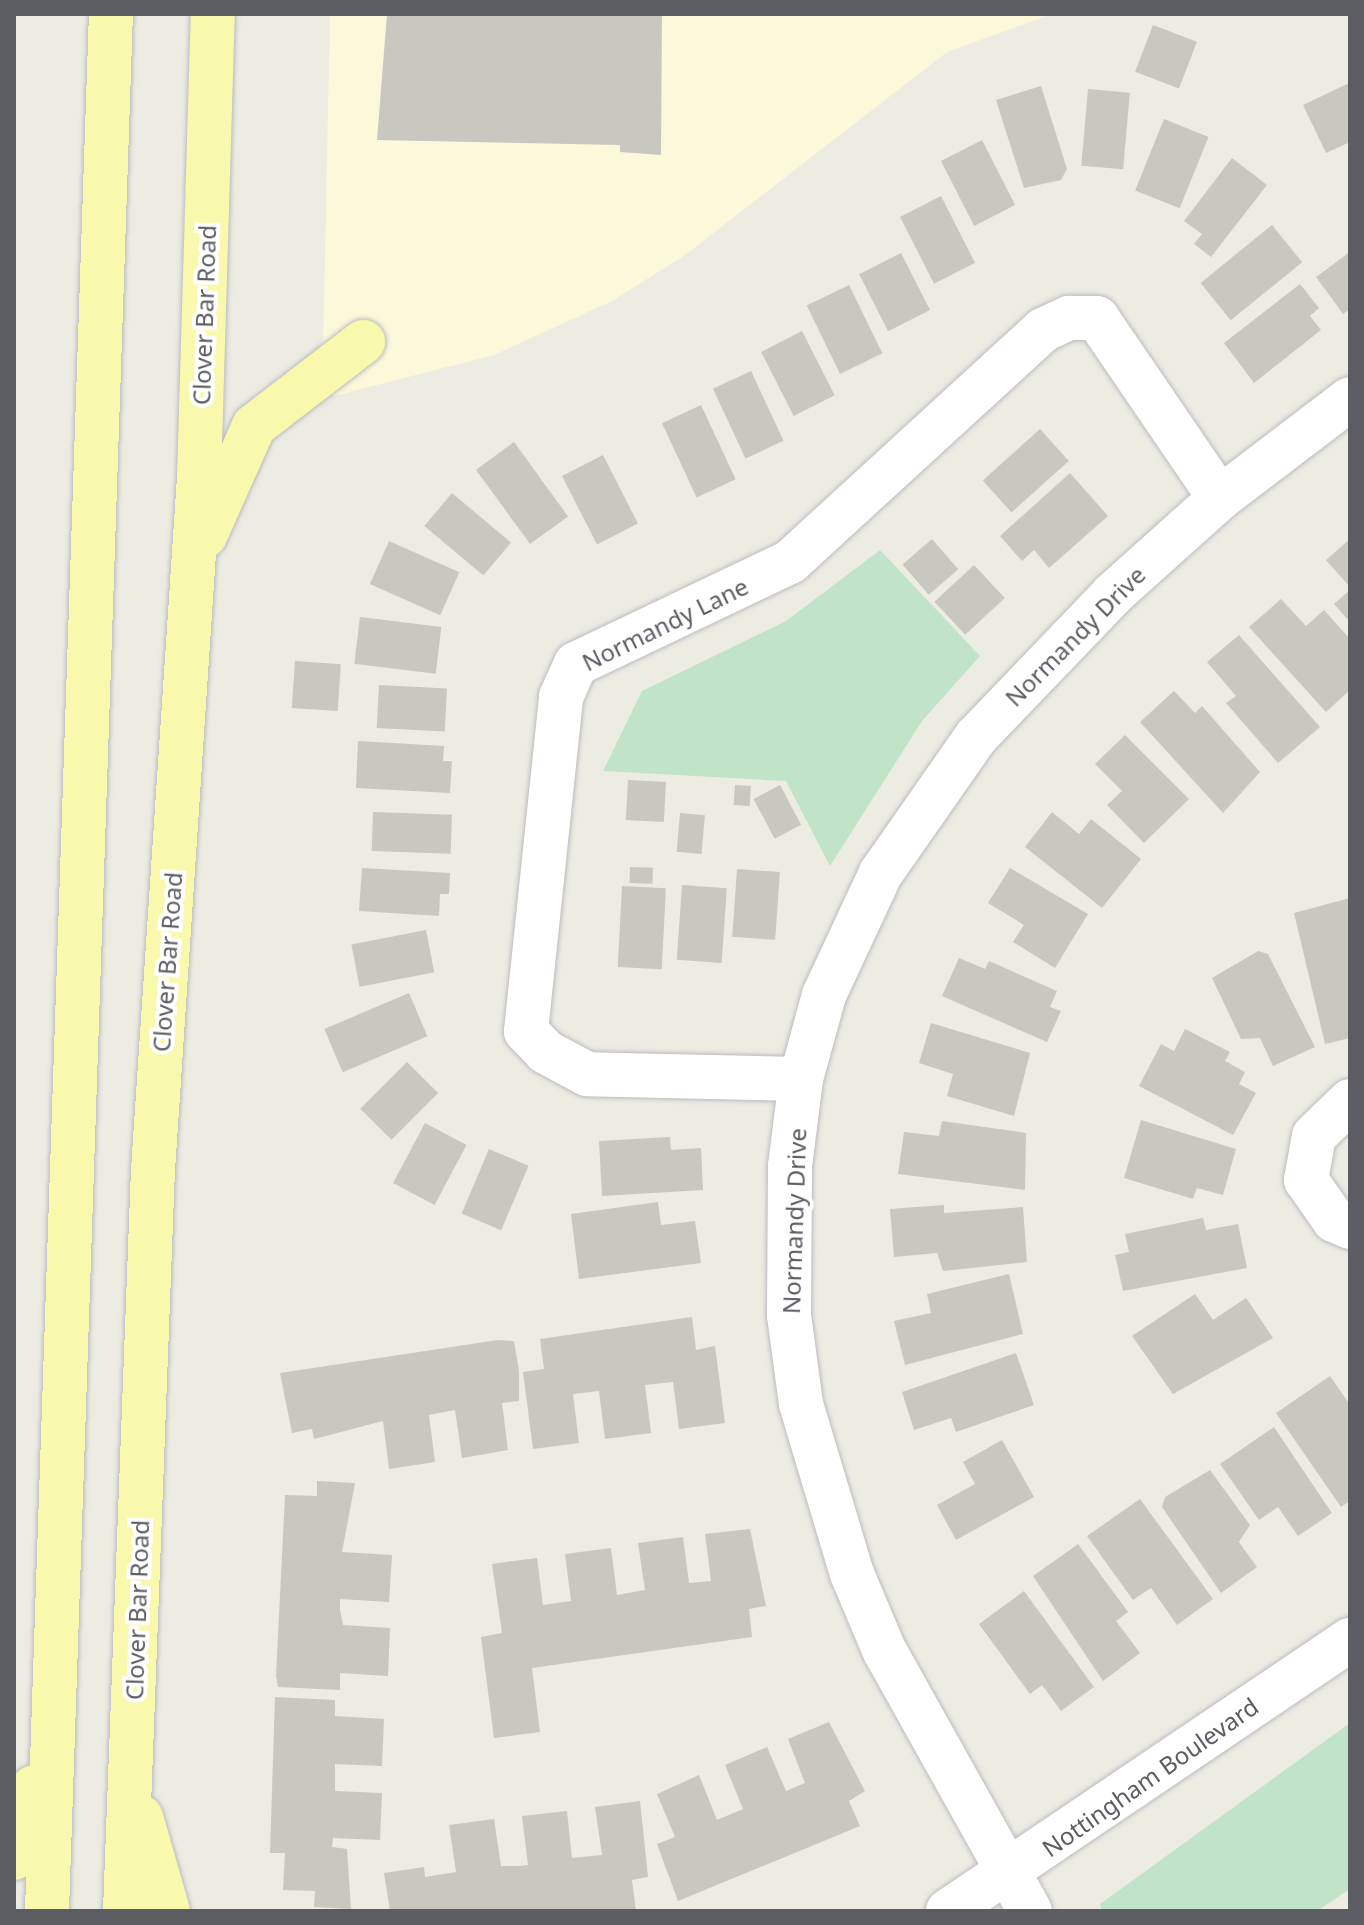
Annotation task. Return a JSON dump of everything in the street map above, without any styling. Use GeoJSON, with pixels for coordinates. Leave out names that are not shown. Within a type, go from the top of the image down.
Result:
{"type":"FeatureCollection","features":[{"type":"Feature","properties":{"kind":"main road"},"geometry":{"type":"LineString","coordinates":[[47,1911],[111,14]]}},
{"type":"Feature","properties":{"kind":"main road","name":"Clover Bar Road"},"geometry":{"type":"LineString","coordinates":[[125,1911],[153,1170],[194,561],[213,14]]}},
{"type":"Feature","properties":{"kind":"main road"},"geometry":{"type":"LineString","coordinates":[[194,561],[254,426],[363,342]]}},
{"type":"Feature","properties":{"kind":"main road"},"geometry":{"type":"LineString","coordinates":[[14,1858],[52,1719]]}},
{"type":"Feature","properties":{"kind":"main road"},"geometry":{"type":"LineString","coordinates":[[130,1782],[168,1911]]}},
{"type":"Feature","properties":{"kind":"street","name":"Normandy Lane"},"geometry":{"type":"LineString","coordinates":[[801,1079],[587,1074],[546,1052],[526,1031],[561,697],[576,664],[790,562],[1043,330],[1069,318],[1097,318],[1220,498]]}},
{"type":"Feature","properties":{"kind":"street","name":"Normandy Drive"},"geometry":{"type":"LineString","coordinates":[[1030,1911],[885,1652],[852,1574],[801,1404],[789,1315],[790,1166],[801,1079],[824,995],[881,873],[976,737],[1112,595],[1220,498],[1350,399]]}},
{"type":"Feature","properties":{"kind":"street"},"geometry":{"type":"LineString","coordinates":[[1350,1101],[1314,1136],[1306,1180],[1334,1220],[1350,1227]]}},
{"type":"Feature","properties":{"kind":"street","name":"Nottingham Boulevard"},"geometry":{"type":"LineString","coordinates":[[948,1911],[1350,1640]]}},
{"type":"Feature","properties":{"kind":"shaded area"},"geometry":{"type":"Polygon","coordinates":[[[330,14],[1052,14],[947,52],[685,255],[612,301],[494,355],[322,399],[330,14]]]}},
{"type":"Feature","properties":{"kind":"green space"},"geometry":{"type":"Polygon","coordinates":[[[880,550],[980,656],[922,721],[830,866],[786,781],[603,771],[642,691],[786,621],[880,550]]]}},
{"type":"Feature","properties":{"kind":"green space"},"geometry":{"type":"Polygon","coordinates":[[[1350,1723],[1350,1889],[1317,1911],[1102,1911],[1100,1904],[1350,1723]]]}},
{"type":"Feature","properties":{"kind":"building"},"geometry":{"type":"Polygon","coordinates":[[[387,14],[662,14],[661,155],[620,152],[620,145],[377,140],[387,14]]]}},
{"type":"Feature","properties":{"kind":"building"},"geometry":{"type":"Polygon","coordinates":[[[1153,25],[1197,42],[1179,89],[1135,72],[1153,25]]]}},
{"type":"Feature","properties":{"kind":"building"},"geometry":{"type":"Polygon","coordinates":[[[1349,83],[1350,142],[1326,153],[1303,105],[1349,83]]]}},
{"type":"Feature","properties":{"kind":"building"},"geometry":{"type":"Polygon","coordinates":[[[1041,86],[1067,169],[1061,180],[1024,188],[996,100],[1041,86]]]}},
{"type":"Feature","properties":{"kind":"building"},"geometry":{"type":"Polygon","coordinates":[[[1088,89],[1130,93],[1123,169],[1081,166],[1088,89]]]}},
{"type":"Feature","properties":{"kind":"building"},"geometry":{"type":"Polygon","coordinates":[[[1164,119],[1209,137],[1180,208],[1135,190],[1164,119]]]}},
{"type":"Feature","properties":{"kind":"building"},"geometry":{"type":"Polygon","coordinates":[[[982,140],[1015,205],[974,226],[941,161],[982,140]]]}},
{"type":"Feature","properties":{"kind":"building"},"geometry":{"type":"Polygon","coordinates":[[[1232,158],[1267,185],[1211,257],[1194,244],[1202,234],[1184,221],[1232,158]]]}},
{"type":"Feature","properties":{"kind":"building"},"geometry":{"type":"Polygon","coordinates":[[[941,196],[975,263],[934,284],[900,217],[941,196]]]}},
{"type":"Feature","properties":{"kind":"building"},"geometry":{"type":"Polygon","coordinates":[[[1272,225],[1302,262],[1231,320],[1201,283],[1272,225]]]}},
{"type":"Feature","properties":{"kind":"building"},"geometry":{"type":"Polygon","coordinates":[[[1350,252],[1350,309],[1343,314],[1316,277],[1350,252]]]}},
{"type":"Feature","properties":{"kind":"building"},"geometry":{"type":"Polygon","coordinates":[[[901,253],[930,310],[888,331],[859,274],[901,253]]]}},
{"type":"Feature","properties":{"kind":"building"},"geometry":{"type":"Polygon","coordinates":[[[1300,284],[1319,308],[1310,316],[1321,330],[1254,383],[1224,343],[1300,284]]]}},
{"type":"Feature","properties":{"kind":"building"},"geometry":{"type":"Polygon","coordinates":[[[849,285],[882,353],[840,374],[807,306],[849,285]]]}},
{"type":"Feature","properties":{"kind":"building"},"geometry":{"type":"Polygon","coordinates":[[[802,331],[835,395],[794,416],[761,352],[802,331]]]}},
{"type":"Feature","properties":{"kind":"building"},"geometry":{"type":"Polygon","coordinates":[[[751,371],[784,441],[745,459],[713,389],[751,371]]]}},
{"type":"Feature","properties":{"kind":"building"},"geometry":{"type":"Polygon","coordinates":[[[701,405],[736,479],[697,497],[662,423],[701,405]]]}},
{"type":"Feature","properties":{"kind":"building"},"geometry":{"type":"Polygon","coordinates":[[[1040,429],[1069,461],[1012,512],[983,481],[1040,429]]]}},
{"type":"Feature","properties":{"kind":"building"},"geometry":{"type":"Polygon","coordinates":[[[514,442],[568,516],[530,544],[476,470],[514,442]]]}},
{"type":"Feature","properties":{"kind":"building"},"geometry":{"type":"Polygon","coordinates":[[[603,455],[638,524],[597,544],[562,476],[603,455]]]}},
{"type":"Feature","properties":{"kind":"building"},"geometry":{"type":"Polygon","coordinates":[[[1070,473],[1108,516],[1049,568],[1034,550],[1022,561],[1000,536],[1070,473]]]}},
{"type":"Feature","properties":{"kind":"building"},"geometry":{"type":"Polygon","coordinates":[[[452,493],[511,542],[483,575],[424,526],[452,493]]]}},
{"type":"Feature","properties":{"kind":"building"},"geometry":{"type":"Polygon","coordinates":[[[932,539],[958,569],[929,595],[903,565],[932,539]]]}},
{"type":"Feature","properties":{"kind":"building"},"geometry":{"type":"Polygon","coordinates":[[[1350,539],[1350,587],[1326,560],[1350,539]]]}},
{"type":"Feature","properties":{"kind":"building"},"geometry":{"type":"Polygon","coordinates":[[[389,541],[459,572],[440,615],[370,584],[389,541]]]}},
{"type":"Feature","properties":{"kind":"building"},"geometry":{"type":"Polygon","coordinates":[[[974,565],[1005,598],[965,635],[935,602],[974,565]]]}},
{"type":"Feature","properties":{"kind":"building"},"geometry":{"type":"Polygon","coordinates":[[[1350,590],[1350,622],[1334,604],[1350,590]]]}},
{"type":"Feature","properties":{"kind":"building"},"geometry":{"type":"Polygon","coordinates":[[[1281,599],[1306,626],[1324,610],[1350,639],[1350,690],[1326,712],[1249,627],[1281,599]]]}},
{"type":"Feature","properties":{"kind":"building"},"geometry":{"type":"Polygon","coordinates":[[[360,617],[441,627],[436,674],[354,664],[360,617]]]}},
{"type":"Feature","properties":{"kind":"building"},"geometry":{"type":"Polygon","coordinates":[[[1239,635],[1320,727],[1278,763],[1226,703],[1236,696],[1207,662],[1239,635]]]}},
{"type":"Feature","properties":{"kind":"building"},"geometry":{"type":"Polygon","coordinates":[[[295,661],[341,664],[338,711],[292,708],[295,661]]]}},
{"type":"Feature","properties":{"kind":"building"},"geometry":{"type":"Polygon","coordinates":[[[379,685],[447,689],[445,731],[377,728],[379,685]]]}},
{"type":"Feature","properties":{"kind":"building"},"geometry":{"type":"Polygon","coordinates":[[[1174,691],[1195,713],[1202,706],[1260,772],[1223,813],[1140,722],[1174,691]]]}},
{"type":"Feature","properties":{"kind":"building"},"geometry":{"type":"Polygon","coordinates":[[[1125,735],[1189,799],[1144,843],[1107,805],[1122,791],[1095,764],[1125,735]]]}},
{"type":"Feature","properties":{"kind":"building"},"geometry":{"type":"Polygon","coordinates":[[[358,741],[444,746],[443,761],[452,761],[450,793],[356,788],[358,741]]]}},
{"type":"Feature","properties":{"kind":"building"},"geometry":{"type":"Polygon","coordinates":[[[628,780],[666,782],[664,822],[626,820],[628,780]]]}},
{"type":"Feature","properties":{"kind":"building"},"geometry":{"type":"Polygon","coordinates":[[[735,785],[751,786],[750,806],[734,805],[735,785]]]}},
{"type":"Feature","properties":{"kind":"building"},"geometry":{"type":"Polygon","coordinates":[[[780,785],[801,825],[775,839],[754,799],[780,785]]]}},
{"type":"Feature","properties":{"kind":"building"},"geometry":{"type":"Polygon","coordinates":[[[373,812],[452,815],[451,854],[372,851],[373,812]]]}},
{"type":"Feature","properties":{"kind":"building"},"geometry":{"type":"Polygon","coordinates":[[[1052,812],[1079,834],[1091,819],[1141,859],[1102,908],[1025,847],[1052,812]]]}},
{"type":"Feature","properties":{"kind":"building"},"geometry":{"type":"Polygon","coordinates":[[[680,813],[705,815],[702,854],[677,852],[680,813]]]}},
{"type":"Feature","properties":{"kind":"building"},"geometry":{"type":"Polygon","coordinates":[[[630,867],[653,868],[652,884],[629,883],[630,867]]]}},
{"type":"Feature","properties":{"kind":"building"},"geometry":{"type":"Polygon","coordinates":[[[362,868],[450,873],[449,894],[440,894],[439,916],[359,911],[362,868]]]}},
{"type":"Feature","properties":{"kind":"building"},"geometry":{"type":"Polygon","coordinates":[[[1010,868],[1088,914],[1055,968],[1013,942],[1024,925],[988,903],[1010,868]]]}},
{"type":"Feature","properties":{"kind":"building"},"geometry":{"type":"Polygon","coordinates":[[[737,869],[780,872],[775,940],[732,937],[737,869]]]}},
{"type":"Feature","properties":{"kind":"building"},"geometry":{"type":"Polygon","coordinates":[[[682,885],[727,888],[722,963],[677,960],[682,885]]]}},
{"type":"Feature","properties":{"kind":"building"},"geometry":{"type":"Polygon","coordinates":[[[622,886],[666,888],[662,969],[618,967],[622,886]]]}},
{"type":"Feature","properties":{"kind":"building"},"geometry":{"type":"Polygon","coordinates":[[[1350,898],[1350,1038],[1325,1044],[1294,913],[1350,898]]]}},
{"type":"Feature","properties":{"kind":"building"},"geometry":{"type":"Polygon","coordinates":[[[426,930],[434,972],[360,987],[351,945],[426,930]]]}},
{"type":"Feature","properties":{"kind":"building"},"geometry":{"type":"Polygon","coordinates":[[[1258,951],[1268,954],[1315,1047],[1273,1066],[1260,1038],[1241,1039],[1212,978],[1258,951]]]}},
{"type":"Feature","properties":{"kind":"building"},"geometry":{"type":"Polygon","coordinates":[[[959,958],[985,969],[989,961],[1057,991],[1050,1007],[1061,1011],[1047,1042],[942,996],[959,958]]]}},
{"type":"Feature","properties":{"kind":"building"},"geometry":{"type":"Polygon","coordinates":[[[409,993],[427,1036],[343,1072],[324,1029],[409,993]]]}},
{"type":"Feature","properties":{"kind":"building"},"geometry":{"type":"Polygon","coordinates":[[[931,1023],[1030,1053],[1014,1116],[947,1096],[953,1074],[919,1063],[931,1023]]]}},
{"type":"Feature","properties":{"kind":"building"},"geometry":{"type":"Polygon","coordinates":[[[1185,1029],[1230,1052],[1225,1061],[1245,1072],[1239,1084],[1256,1093],[1233,1135],[1139,1086],[1161,1044],[1174,1051],[1185,1029]]]}},
{"type":"Feature","properties":{"kind":"building"},"geometry":{"type":"Polygon","coordinates":[[[407,1062],[438,1093],[391,1140],[360,1109],[407,1062]]]}},
{"type":"Feature","properties":{"kind":"building"},"geometry":{"type":"Polygon","coordinates":[[[1141,1120],[1236,1149],[1223,1195],[1197,1188],[1193,1199],[1124,1178],[1141,1120]]]}},
{"type":"Feature","properties":{"kind":"building"},"geometry":{"type":"Polygon","coordinates":[[[942,1121],[1026,1133],[1025,1190],[898,1174],[904,1132],[939,1136],[942,1121]]]}},
{"type":"Feature","properties":{"kind":"building"},"geometry":{"type":"Polygon","coordinates":[[[425,1123],[466,1145],[435,1205],[393,1183],[425,1123]]]}},
{"type":"Feature","properties":{"kind":"building"},"geometry":{"type":"Polygon","coordinates":[[[670,1137],[671,1150],[701,1148],[703,1190],[602,1196],[599,1141],[670,1137]]]}},
{"type":"Feature","properties":{"kind":"building"},"geometry":{"type":"Polygon","coordinates":[[[489,1149],[529,1166],[501,1230],[462,1213],[489,1149]]]}},
{"type":"Feature","properties":{"kind":"building"},"geometry":{"type":"Polygon","coordinates":[[[658,1202],[661,1225],[695,1221],[701,1263],[579,1279],[571,1214],[658,1202]]]}},
{"type":"Feature","properties":{"kind":"building"},"geometry":{"type":"Polygon","coordinates":[[[944,1205],[944,1213],[1023,1207],[1027,1262],[943,1271],[937,1253],[894,1257],[890,1209],[944,1205]]]}},
{"type":"Feature","properties":{"kind":"building"},"geometry":{"type":"Polygon","coordinates":[[[1203,1218],[1206,1230],[1238,1224],[1247,1268],[1123,1291],[1115,1255],[1129,1252],[1125,1234],[1203,1218]]]}},
{"type":"Feature","properties":{"kind":"building"},"geometry":{"type":"Polygon","coordinates":[[[1009,1274],[1023,1334],[905,1365],[894,1321],[931,1313],[927,1294],[1009,1274]]]}},
{"type":"Feature","properties":{"kind":"building"},"geometry":{"type":"Polygon","coordinates":[[[1195,1294],[1213,1320],[1246,1298],[1273,1338],[1173,1394],[1132,1336],[1195,1294]]]}},
{"type":"Feature","properties":{"kind":"building"},"geometry":{"type":"Polygon","coordinates":[[[692,1317],[696,1350],[715,1346],[725,1423],[679,1429],[673,1382],[645,1385],[651,1433],[605,1439],[599,1391],[573,1394],[579,1443],[533,1449],[523,1372],[544,1369],[540,1339],[692,1317]]]}},
{"type":"Feature","properties":{"kind":"building"},"geometry":{"type":"Polygon","coordinates":[[[498,1340],[514,1341],[519,1371],[519,1401],[502,1403],[508,1450],[462,1458],[455,1410],[429,1415],[435,1462],[389,1469],[383,1421],[314,1439],[312,1429],[292,1433],[280,1373],[498,1340]]]}},
{"type":"Feature","properties":{"kind":"building"},"geometry":{"type":"Polygon","coordinates":[[[1016,1353],[1034,1405],[956,1432],[951,1418],[914,1430],[902,1392],[1016,1353]]]}},
{"type":"Feature","properties":{"kind":"building"},"geometry":{"type":"Polygon","coordinates":[[[1330,1376],[1350,1405],[1350,1501],[1341,1507],[1276,1413],[1330,1376]]]}},
{"type":"Feature","properties":{"kind":"building"},"geometry":{"type":"Polygon","coordinates":[[[1274,1427],[1332,1513],[1298,1536],[1278,1507],[1259,1520],[1220,1464],[1274,1427]]]}},
{"type":"Feature","properties":{"kind":"building"},"geometry":{"type":"Polygon","coordinates":[[[1002,1440],[1034,1497],[956,1540],[937,1505],[975,1484],[963,1462],[1002,1440]]]}},
{"type":"Feature","properties":{"kind":"building"},"geometry":{"type":"Polygon","coordinates":[[[1210,1470],[1250,1525],[1239,1542],[1257,1567],[1221,1593],[1162,1507],[1165,1497],[1210,1470]]]}},
{"type":"Feature","properties":{"kind":"building"},"geometry":{"type":"Polygon","coordinates":[[[317,1481],[355,1483],[342,1552],[392,1555],[389,1602],[340,1599],[343,1625],[390,1628],[388,1676],[340,1673],[340,1690],[278,1687],[276,1676],[285,1495],[317,1496],[317,1481]]]}},
{"type":"Feature","properties":{"kind":"building"},"geometry":{"type":"Polygon","coordinates":[[[1140,1499],[1213,1599],[1177,1625],[1151,1588],[1133,1600],[1087,1536],[1140,1499]]]}},
{"type":"Feature","properties":{"kind":"building"},"geometry":{"type":"Polygon","coordinates":[[[750,1529],[766,1606],[749,1609],[752,1637],[532,1668],[540,1732],[494,1738],[481,1637],[502,1633],[492,1564],[537,1558],[543,1605],[571,1601],[565,1554],[611,1548],[617,1595],[645,1590],[638,1543],[683,1537],[689,1583],[711,1581],[705,1534],[750,1529]]]}},
{"type":"Feature","properties":{"kind":"building"},"geometry":{"type":"Polygon","coordinates":[[[1078,1544],[1128,1612],[1116,1621],[1140,1653],[1103,1681],[1033,1576],[1078,1544]]]}},
{"type":"Feature","properties":{"kind":"building"},"geometry":{"type":"Polygon","coordinates":[[[1024,1591],[1094,1687],[1061,1711],[1042,1685],[1030,1694],[979,1624],[1024,1591]]]}},
{"type":"Feature","properties":{"kind":"building"},"geometry":{"type":"Polygon","coordinates":[[[275,1697],[335,1700],[335,1716],[384,1719],[382,1766],[335,1764],[335,1791],[382,1793],[380,1840],[333,1838],[332,1847],[347,1849],[351,1909],[314,1907],[315,1891],[283,1890],[285,1853],[270,1853],[275,1697]]]}},
{"type":"Feature","properties":{"kind":"building"},"geometry":{"type":"Polygon","coordinates":[[[829,1722],[865,1791],[849,1801],[860,1826],[678,1901],[657,1844],[675,1837],[657,1794],[699,1775],[717,1820],[743,1809],[725,1765],[767,1747],[786,1791],[805,1783],[788,1739],[829,1722]]]}},
{"type":"Feature","properties":{"kind":"building"},"geometry":{"type":"Polygon","coordinates":[[[640,1801],[648,1877],[632,1880],[636,1911],[390,1911],[384,1873],[424,1867],[425,1877],[456,1872],[449,1825],[494,1819],[501,1866],[528,1865],[522,1816],[567,1811],[572,1858],[602,1855],[595,1807],[640,1801]]]}}]}
